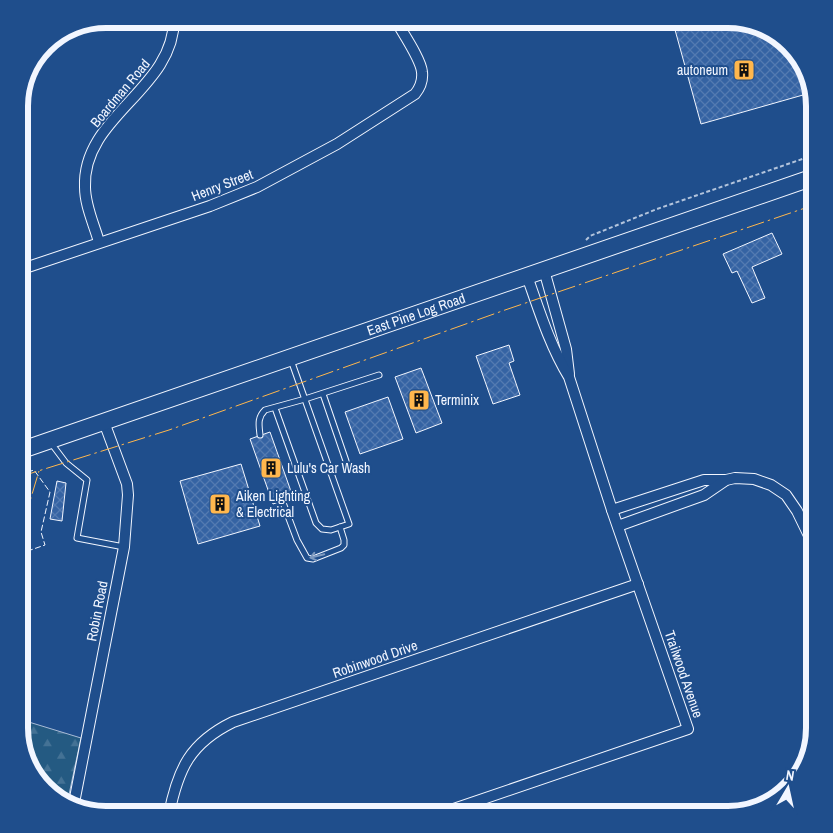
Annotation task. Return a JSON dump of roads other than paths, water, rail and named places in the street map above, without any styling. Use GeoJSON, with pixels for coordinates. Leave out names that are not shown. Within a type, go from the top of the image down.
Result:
{"type":"FeatureCollection","features":[{"type":"Feature","properties":{"kind":"main road","name":"East Pine Log Road"},"geometry":{"type":"LineString","coordinates":[[28,448],[806,180]]}},
{"type":"Feature","properties":{"kind":"street","name":"Boardman Road"},"geometry":{"type":"LineString","coordinates":[[99,242],[86,200],[85,175],[89,159],[107,128],[160,66],[170,47],[173,28]]}},
{"type":"Feature","properties":{"kind":"street","name":"Henry Street"},"geometry":{"type":"LineString","coordinates":[[28,267],[210,206],[257,187],[337,144],[407,99],[418,89],[422,78],[421,66],[400,28]]}},
{"type":"Feature","properties":{"kind":"street","name":"Trailwood Avenue"},"geometry":{"type":"LineString","coordinates":[[544,270],[566,349],[569,377]]}},
{"type":"Feature","properties":{"kind":"street","name":"Trailwood Avenue"},"geometry":{"type":"LineString","coordinates":[[462,806],[688,729],[612,510],[569,377],[545,327],[527,276]]}},
{"type":"Feature","properties":{"kind":"street","name":"Robin Road"},"geometry":{"type":"LineString","coordinates":[[75,799],[124,547],[128,495],[127,484],[104,422]]}},
{"type":"Feature","properties":{"kind":"street"},"geometry":{"type":"LineString","coordinates":[[612,510],[704,480],[754,479],[771,484],[792,502],[806,530]]}},
{"type":"Feature","properties":{"kind":"street"},"geometry":{"type":"LineString","coordinates":[[618,526],[704,495],[726,480]]}},
{"type":"Feature","properties":{"kind":"street","name":"Robinwood Drive"},"geometry":{"type":"LineString","coordinates":[[171,806],[174,788],[187,761],[202,742],[228,724],[638,584]]}},
{"type":"Feature","properties":{"kind":"lane"},"geometry":{"type":"LineString","coordinates":[[275,408],[316,523],[322,529],[331,530],[349,524],[290,357]]}},
{"type":"Feature","properties":{"kind":"lane"},"geometry":{"type":"LineString","coordinates":[[260,435],[260,415],[265,410],[323,394],[379,375]]}},
{"type":"Feature","properties":{"kind":"lane"},"geometry":{"type":"LineString","coordinates":[[323,394],[346,461]]}},
{"type":"Feature","properties":{"kind":"lane"},"geometry":{"type":"LineString","coordinates":[[49,440],[66,463],[87,480],[77,538],[124,547]]}},
{"type":"Feature","properties":{"kind":"lane"},"geometry":{"type":"LineString","coordinates":[[282,500],[297,540],[307,558],[313,559],[341,548],[344,545],[344,540],[340,527]]}},
{"type":"Feature","properties":{"kind":"place","name":"autoneum"},"geometry":{"type":"Point","coordinates":[744,70]}},
{"type":"Feature","properties":{"kind":"place","name":"Terminix"},"geometry":{"type":"Point","coordinates":[419,400]}},
{"type":"Feature","properties":{"kind":"place","name":"Lulu's Car Wash"},"geometry":{"type":"Point","coordinates":[271,468]}},
{"type":"Feature","properties":{"kind":"place","name":"Aiken Lighting & Electrical"},"geometry":{"type":"Point","coordinates":[220,504]}}]}
